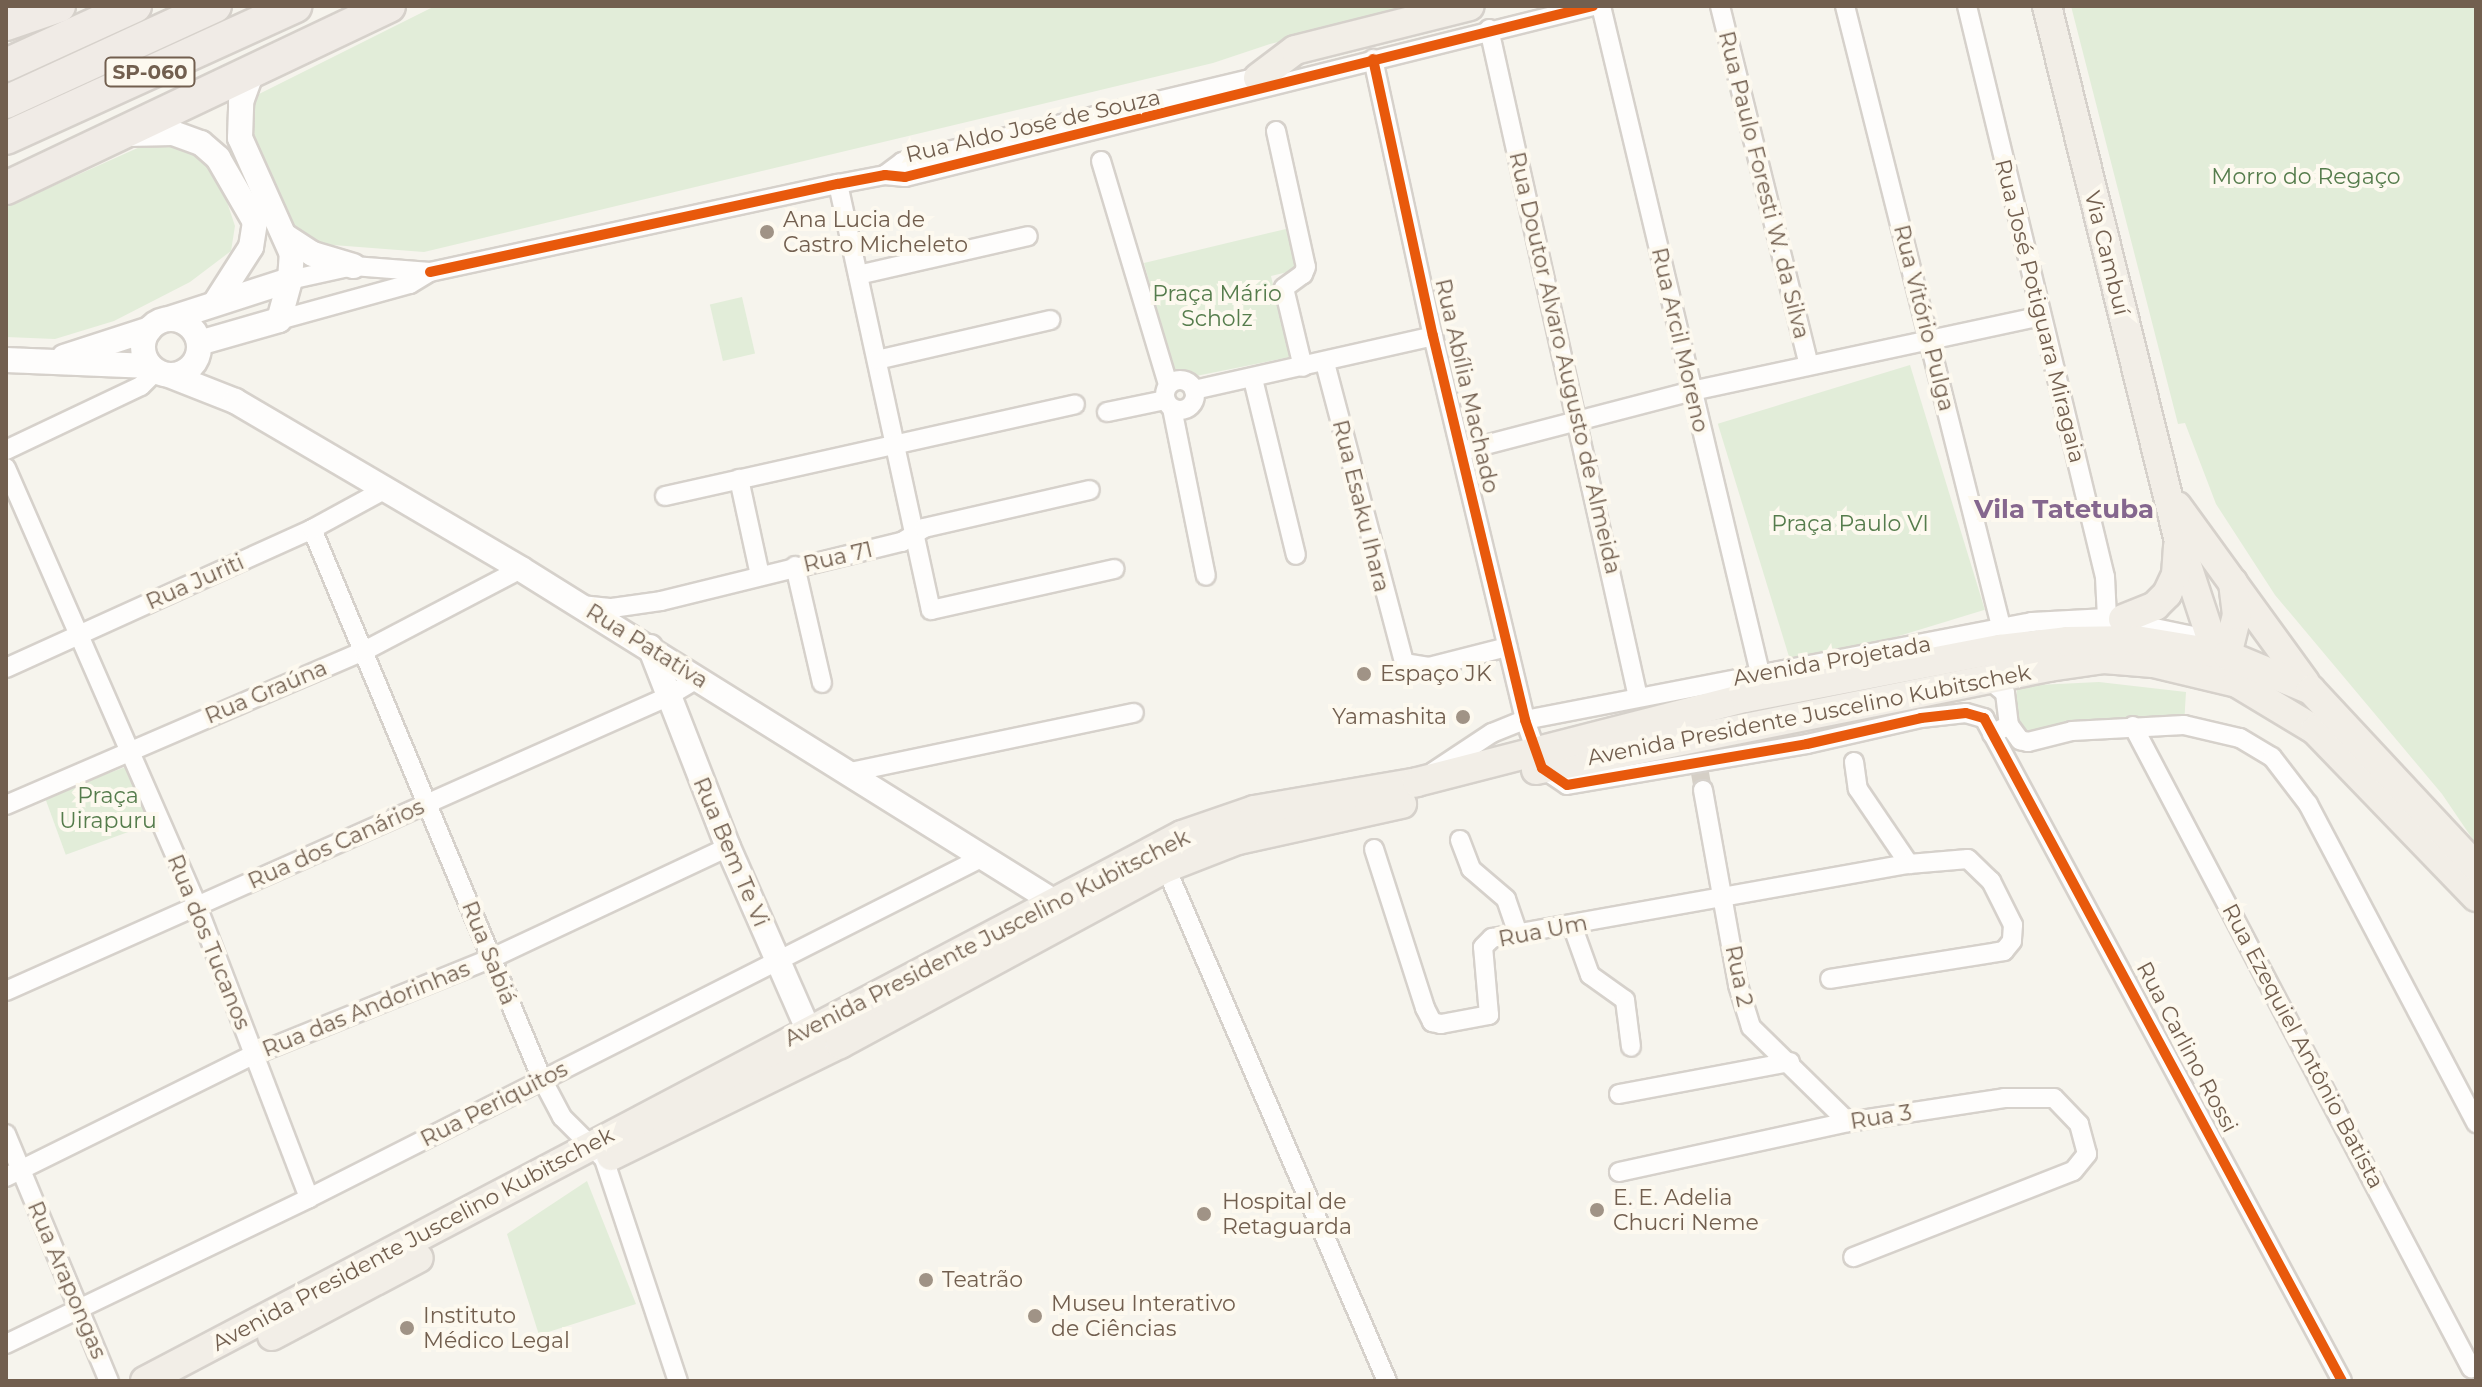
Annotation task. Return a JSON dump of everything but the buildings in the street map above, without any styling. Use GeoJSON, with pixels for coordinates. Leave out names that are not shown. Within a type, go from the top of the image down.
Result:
{"type":"FeatureCollection","features":[{"type":"Feature","properties":{"kind":"highway"},"geometry":{"type":"LineString","coordinates":[[6,17],[27,6]]}},
{"type":"Feature","properties":{"kind":"highway"},"geometry":{"type":"LineString","coordinates":[[6,24],[59,6]]}},
{"type":"Feature","properties":{"kind":"highway"},"geometry":{"type":"LineString","coordinates":[[6,65],[135,6]]}},
{"type":"Feature","properties":{"kind":"highway","name":"SP-060"},"geometry":{"type":"LineString","coordinates":[[6,102],[215,6]]}},
{"type":"Feature","properties":{"kind":"highway","name":"SP-060"},"geometry":{"type":"LineString","coordinates":[[6,138],[295,6]]}},
{"type":"Feature","properties":{"kind":"highway"},"geometry":{"type":"LineString","coordinates":[[6,188],[127,134],[389,6]]}},
{"type":"Feature","properties":{"kind":"main road"},"geometry":{"type":"LineString","coordinates":[[1258,78],[1295,50],[1470,6]]}},
{"type":"Feature","properties":{"kind":"main road","name":"Via Cambuí"},"geometry":{"type":"LineString","coordinates":[[2047,6],[2179,541],[2215,655]]}},
{"type":"Feature","properties":{"kind":"main road"},"geometry":{"type":"LineString","coordinates":[[199,348],[186,323],[160,324],[143,344],[158,370],[185,372],[199,348],[279,320],[290,280],[292,254],[240,138],[241,102],[252,71]]}},
{"type":"Feature","properties":{"kind":"main road"},"geometry":{"type":"LineString","coordinates":[[127,134],[173,133],[201,143],[218,158],[255,222],[251,247],[215,303]]}},
{"type":"Feature","properties":{"kind":"main road"},"geometry":{"type":"LineString","coordinates":[[285,236],[313,254],[353,266]]}},
{"type":"Feature","properties":{"kind":"main road"},"geometry":{"type":"LineString","coordinates":[[47,362],[290,280]]}},
{"type":"Feature","properties":{"kind":"main road","name":"Rua Patativa"},"geometry":{"type":"LineString","coordinates":[[199,348],[202,369],[235,401]]}},
{"type":"Feature","properties":{"kind":"main road","name":"Rua Patativa"},"geometry":{"type":"LineString","coordinates":[[6,360],[158,370],[235,401],[382,491],[521,569],[640,641],[979,859],[1053,901]]}},
{"type":"Feature","properties":{"kind":"main road","name":"Via Cambuí"},"geometry":{"type":"LineString","coordinates":[[2171,499],[2232,579],[2284,659],[2311,690]]}},
{"type":"Feature","properties":{"kind":"main road"},"geometry":{"type":"LineString","coordinates":[[2115,618],[2155,606],[2167,594],[2176,575],[2179,541]]}},
{"type":"Feature","properties":{"kind":"main road"},"geometry":{"type":"LineString","coordinates":[[2215,655],[2237,615],[2232,579]]}},
{"type":"Feature","properties":{"kind":"main road","name":"Avenida Presidente Juscelino Kubitschek"},"geometry":{"type":"LineString","coordinates":[[813,1042],[1053,901],[1161,858],[1539,759],[1826,671],[1966,646],[2104,639],[2215,655],[2248,674],[2315,730],[2476,897]]}},
{"type":"Feature","properties":{"kind":"main road","name":"Rua Bem Te Vi"},"geometry":{"type":"LineString","coordinates":[[640,641],[667,697],[813,1042]]}},
{"type":"Feature","properties":{"kind":"main road","name":"Avenida Presidente Juscelino Kubitschek"},"geometry":{"type":"LineString","coordinates":[[145,1381],[813,1042],[1254,810],[1835,710],[2104,659],[2215,655]]}},
{"type":"Feature","properties":{"kind":"main road","name":"Avenida Presidente Juscelino Kubitschek"},"geometry":{"type":"LineString","coordinates":[[2248,674],[2311,690],[2476,867]]}},
{"type":"Feature","properties":{"kind":"main road","name":"Avenida Presidente Juscelino Kubitschek"},"geometry":{"type":"LineString","coordinates":[[187,1381],[596,1153]]}},
{"type":"Feature","properties":{"kind":"street","name":"Rua Aldo José de Souza"},"geometry":{"type":"LineString","coordinates":[[885,175],[902,162],[1258,78],[1373,59],[1593,6]]}},
{"type":"Feature","properties":{"kind":"street","name":"Rua Arcil Moreno"},"geometry":{"type":"LineString","coordinates":[[1601,6],[1760,673]]}},
{"type":"Feature","properties":{"kind":"street","name":"Rua Paulo Foresti W. da Silva"},"geometry":{"type":"LineString","coordinates":[[1720,6],[1809,365]]}},
{"type":"Feature","properties":{"kind":"street","name":"Rua Vitório Pulga"},"geometry":{"type":"LineString","coordinates":[[1845,6],[2002,630]]}},
{"type":"Feature","properties":{"kind":"street","name":"Rua José Potiguara Miragaia"},"geometry":{"type":"LineString","coordinates":[[1967,6],[2115,618]]}},
{"type":"Feature","properties":{"kind":"street","name":"Rua Doutor Alvaro Augusto de Almeida"},"geometry":{"type":"LineString","coordinates":[[1489,29],[1581,423],[1638,697]]}},
{"type":"Feature","properties":{"kind":"street","name":"Rua Aldo José de Souza"},"geometry":{"type":"LineString","coordinates":[[290,280],[353,266],[430,272],[838,184],[885,175],[905,177],[1365,66],[1373,59]]}},
{"type":"Feature","properties":{"kind":"street","name":"Rua Abília Machado"},"geometry":{"type":"LineString","coordinates":[[1373,59],[1433,336],[1525,720],[1539,759]]}},
{"type":"Feature","properties":{"kind":"street"},"geometry":{"type":"LineString","coordinates":[[1276,131],[1306,267],[1303,274],[1284,288],[1303,367]]}},
{"type":"Feature","properties":{"kind":"street"},"geometry":{"type":"LineString","coordinates":[[1101,161],[1169,397],[1206,576]]}},
{"type":"Feature","properties":{"kind":"street"},"geometry":{"type":"LineString","coordinates":[[838,184],[931,610],[1114,569]]}},
{"type":"Feature","properties":{"kind":"street"},"geometry":{"type":"LineString","coordinates":[[858,275],[1028,236]]}},
{"type":"Feature","properties":{"kind":"street","name":"Rua Aldo José de Souza"},"geometry":{"type":"LineString","coordinates":[[279,320],[410,284],[430,272]]}},
{"type":"Feature","properties":{"kind":"street"},"geometry":{"type":"LineString","coordinates":[[1462,451],[1581,423],[1692,391],[2041,316]]}},
{"type":"Feature","properties":{"kind":"street"},"geometry":{"type":"LineString","coordinates":[[877,360],[1050,320]]}},
{"type":"Feature","properties":{"kind":"street","name":"Rua Abília Machado"},"geometry":{"type":"LineString","coordinates":[[1194,390],[1325,363],[1433,336]]}},
{"type":"Feature","properties":{"kind":"street","name":"Rua Esaku Ihara"},"geometry":{"type":"LineString","coordinates":[[1325,363],[1398,650],[1404,663],[1414,668],[1507,647]]}},
{"type":"Feature","properties":{"kind":"street"},"geometry":{"type":"LineString","coordinates":[[6,450],[141,386],[158,370]]}},
{"type":"Feature","properties":{"kind":"street"},"geometry":{"type":"LineString","coordinates":[[1253,379],[1296,555]]}},
{"type":"Feature","properties":{"kind":"street"},"geometry":{"type":"LineString","coordinates":[[1107,412],[1169,397],[1191,405],[1194,390],[1183,380],[1169,397]]}},
{"type":"Feature","properties":{"kind":"street"},"geometry":{"type":"LineString","coordinates":[[665,496],[1075,404]]}},
{"type":"Feature","properties":{"kind":"street","name":"Rua dos Tucanos"},"geometry":{"type":"LineString","coordinates":[[6,468],[197,906],[309,1198]]}},
{"type":"Feature","properties":{"kind":"street"},"geometry":{"type":"LineString","coordinates":[[739,479],[760,575]]}},
{"type":"Feature","properties":{"kind":"street","name":"Rua 71"},"geometry":{"type":"LineString","coordinates":[[581,605],[612,608],[661,601],[914,537],[924,528],[1090,490]]}},
{"type":"Feature","properties":{"kind":"street","name":"Rua Juriti"},"geometry":{"type":"LineString","coordinates":[[6,668],[312,529],[382,491]]}},
{"type":"Feature","properties":{"kind":"street","name":"Rua Sabiá"},"geometry":{"type":"LineString","coordinates":[[312,529],[430,802],[490,959],[542,1079],[562,1117],[596,1153]]}},
{"type":"Feature","properties":{"kind":"street"},"geometry":{"type":"LineString","coordinates":[[795,566],[822,683]]}},
{"type":"Feature","properties":{"kind":"street","name":"Rua Graúna"},"geometry":{"type":"LineString","coordinates":[[6,805],[128,749],[364,651],[521,569]]}},
{"type":"Feature","properties":{"kind":"street"},"geometry":{"type":"LineString","coordinates":[[640,641],[633,613],[661,601]]}},
{"type":"Feature","properties":{"kind":"street","name":"Avenida Projetada"},"geometry":{"type":"LineString","coordinates":[[1966,646],[2002,630],[2032,622],[2115,618],[2215,655]]}},
{"type":"Feature","properties":{"kind":"street"},"geometry":{"type":"LineString","coordinates":[[1966,646],[1988,680],[2005,693],[2009,725],[2020,740],[2028,742],[2072,731],[2184,725],[2227,734],[2257,747],[2285,771],[2308,804],[2476,1123]]}},
{"type":"Feature","properties":{"kind":"street"},"geometry":{"type":"LineString","coordinates":[[1807,744],[1835,710],[1826,671]]}},
{"type":"Feature","properties":{"kind":"street","name":"Avenida Projetada"},"geometry":{"type":"LineString","coordinates":[[1417,782],[1492,733],[1525,720],[1760,673],[1826,671]]}},
{"type":"Feature","properties":{"kind":"street","name":"Rua dos Canários"},"geometry":{"type":"LineString","coordinates":[[6,991],[667,697],[699,678]]}},
{"type":"Feature","properties":{"kind":"street"},"geometry":{"type":"LineString","coordinates":[[846,773],[1134,713]]}},
{"type":"Feature","properties":{"kind":"street"},"geometry":{"type":"LineString","coordinates":[[1539,759],[1567,785],[1700,775],[1807,744],[1966,713],[1984,718],[1992,734],[2009,725]]}},
{"type":"Feature","properties":{"kind":"street","name":"Rua Ezequiel Antônio Batista"},"geometry":{"type":"LineString","coordinates":[[2133,726],[2469,1371]]}},
{"type":"Feature","properties":{"kind":"street","name":"Rua Carlino Rossi"},"geometry":{"type":"LineString","coordinates":[[1992,734],[2342,1381]]}},
{"type":"Feature","properties":{"kind":"street"},"geometry":{"type":"LineString","coordinates":[[1854,762],[1858,789],[1909,864]]}},
{"type":"Feature","properties":{"kind":"street","name":"Rua 2"},"geometry":{"type":"LineString","coordinates":[[1700,775],[1738,985],[1751,1027],[1848,1122]]}},
{"type":"Feature","properties":{"kind":"street"},"geometry":{"type":"LineString","coordinates":[[1460,840],[1471,869],[1506,899],[1518,933]]}},
{"type":"Feature","properties":{"kind":"street","name":"Rua das Andorinhas"},"geometry":{"type":"LineString","coordinates":[[14,1174],[253,1055],[490,959],[728,847]]}},
{"type":"Feature","properties":{"kind":"street","name":"Rua Um"},"geometry":{"type":"LineString","coordinates":[[1374,849],[1432,1022],[1489,1015],[1483,947],[1492,938],[1518,933],[1909,864],[1968,859],[1991,881],[2008,912],[2014,934],[2004,951],[1830,979]]}},
{"type":"Feature","properties":{"kind":"street"},"geometry":{"type":"LineString","coordinates":[[1161,858],[1387,1381]]}},
{"type":"Feature","properties":{"kind":"street","name":"Rua Periquitos"},"geometry":{"type":"LineString","coordinates":[[6,1344],[77,1306],[309,1198],[776,958],[979,859]]}},
{"type":"Feature","properties":{"kind":"street"},"geometry":{"type":"LineString","coordinates":[[1572,925],[1590,975],[1625,1000],[1631,1047]]}},
{"type":"Feature","properties":{"kind":"street"},"geometry":{"type":"LineString","coordinates":[[1619,1094],[1790,1062]]}},
{"type":"Feature","properties":{"kind":"street","name":"Rua 3"},"geometry":{"type":"LineString","coordinates":[[1619,1172],[1848,1122],[2029,1096],[2054,1098],[2079,1124],[2088,1146],[2079,1168],[1853,1257]]}},
{"type":"Feature","properties":{"kind":"street","name":"Rua Arapongas"},"geometry":{"type":"LineString","coordinates":[[6,1134],[14,1174],[109,1381]]}},
{"type":"Feature","properties":{"kind":"street"},"geometry":{"type":"LineString","coordinates":[[596,1153],[678,1381]]}},
{"type":"Feature","properties":{"kind":"green space"},"geometry":{"type":"Polygon","coordinates":[[[435,6],[1426,6],[1270,44],[1213,63],[424,252],[320,244],[292,223],[252,144],[250,109],[259,94],[435,6]]]}},
{"type":"Feature","properties":{"kind":"green space","name":"Morro do Regaço"},"geometry":{"type":"Polygon","coordinates":[[[2071,6],[2476,6],[2476,844],[2442,794],[2275,595],[2216,504],[2185,423],[2178,424],[2071,6]]]}},
{"type":"Feature","properties":{"kind":"green space"},"geometry":{"type":"Polygon","coordinates":[[[171,143],[196,146],[219,178],[235,226],[231,251],[190,282],[114,321],[55,339],[6,337],[6,207],[142,146],[171,143]]]}},
{"type":"Feature","properties":{"kind":"green space","name":"Praça Mário Scholz"},"geometry":{"type":"Polygon","coordinates":[[[1286,229],[1296,270],[1271,276],[1290,357],[1176,380],[1144,263],[1286,229]]]}},
{"type":"Feature","properties":{"kind":"green space"},"geometry":{"type":"Polygon","coordinates":[[[742,297],[755,354],[723,361],[710,304],[742,297]]]}},
{"type":"Feature","properties":{"kind":"green space","name":"Praça Paulo VI"},"geometry":{"type":"Polygon","coordinates":[[[1910,365],[1985,610],[1793,669],[1718,424],[1910,365]]]}},
{"type":"Feature","properties":{"kind":"green space"},"geometry":{"type":"Polygon","coordinates":[[[2099,682],[2186,692],[2184,725],[2028,742],[2016,721],[2017,686],[2099,682]]]}},
{"type":"Feature","properties":{"kind":"green space","name":"Praça Uirapuru"},"geometry":{"type":"Polygon","coordinates":[[[131,765],[152,823],[66,855],[45,796],[131,765]]]}},
{"type":"Feature","properties":{"kind":"green space"},"geometry":{"type":"Polygon","coordinates":[[[587,1181],[636,1304],[539,1335],[507,1234],[587,1181]]]}},
{"type":"Feature","properties":{"kind":"tunnel"},"geometry":{"type":"LineString","coordinates":[[1700,773],[1703,790]]}},
{"type":"Feature","properties":{"kind":"cycle path"},"geometry":{"type":"LineString","coordinates":[[430,272],[838,184],[885,175],[905,177],[1593,6]]}},
{"type":"Feature","properties":{"kind":"cycle path"},"geometry":{"type":"LineString","coordinates":[[1373,59],[1433,336],[1525,720],[1542,768],[1567,785],[1807,744],[1921,718],[1966,713],[1984,718],[2342,1381]]}},
{"type":"Feature","properties":{"kind":"place","name":"Ana Lucia de Castro Micheleto"},"geometry":{"type":"Point","coordinates":[767,232]}},
{"type":"Feature","properties":{"kind":"place","name":"Espaço JK"},"geometry":{"type":"Point","coordinates":[1364,674]}},
{"type":"Feature","properties":{"kind":"place","name":"Yamashita"},"geometry":{"type":"Point","coordinates":[1463,717]}},
{"type":"Feature","properties":{"kind":"place","name":"E. E. Adelia Chucri Neme"},"geometry":{"type":"Point","coordinates":[1597,1210]}},
{"type":"Feature","properties":{"kind":"place","name":"Hospital de Retaguarda"},"geometry":{"type":"Point","coordinates":[1204,1214]}},
{"type":"Feature","properties":{"kind":"place","name":"Teatrão"},"geometry":{"type":"Point","coordinates":[926,1280]}},
{"type":"Feature","properties":{"kind":"place","name":"Museu Interativo de Ciências"},"geometry":{"type":"Point","coordinates":[1035,1316]}},
{"type":"Feature","properties":{"kind":"place","name":"Instituto Médico Legal"},"geometry":{"type":"Point","coordinates":[407,1328]}},
{"type":"Feature","properties":{"kind":"district","name":"Vila Tatetuba"},"geometry":{"type":"Point","coordinates":[2064,510]}}]}
